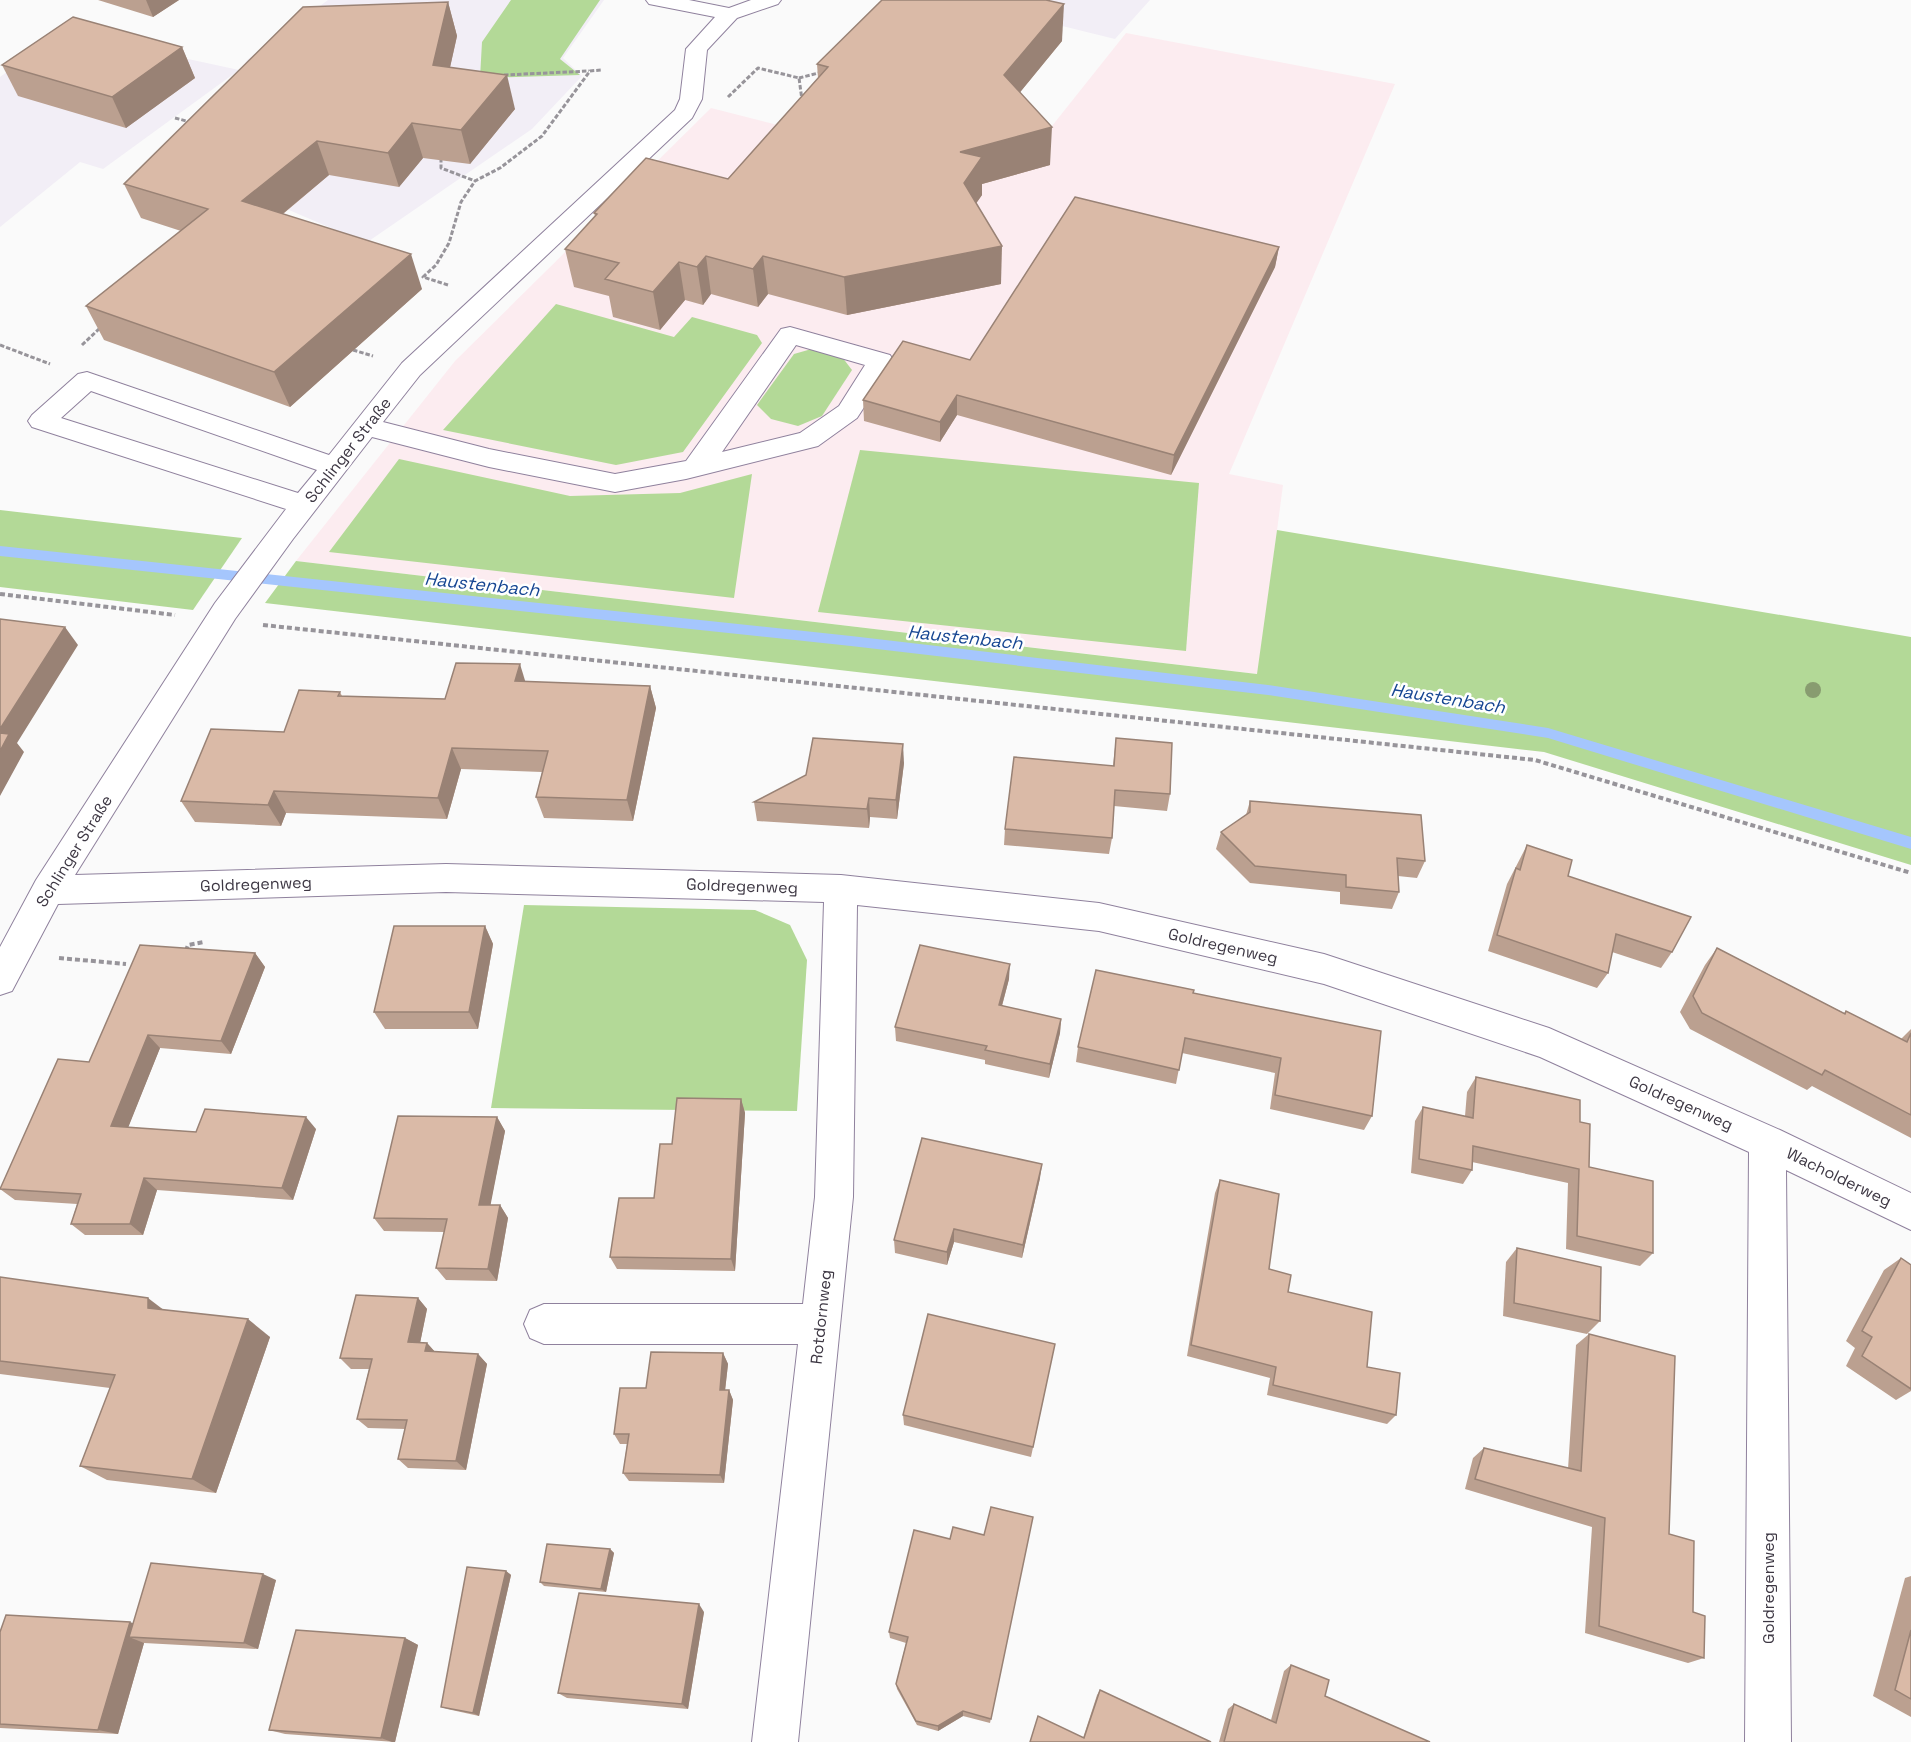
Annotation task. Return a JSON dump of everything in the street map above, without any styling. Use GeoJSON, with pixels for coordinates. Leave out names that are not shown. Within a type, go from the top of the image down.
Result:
{"type":"FeatureCollection","features":[{"type":"Feature","properties":{"kind":"street"},"geometry":{"type":"LineString","coordinates":[[656,0],[730,14]]}},
{"type":"Feature","properties":{"kind":"street","name":"Schlinger Straße"},"geometry":{"type":"LineString","coordinates":[[7,967],[48,890],[222,616],[334,466],[411,369],[684,113],[691,99],[697,49],[730,14],[771,0]]}},
{"type":"Feature","properties":{"kind":"street"},"geometry":{"type":"LineString","coordinates":[[366,427],[489,458],[615,483],[697,467],[809,440],[848,412],[881,361],[790,335],[697,467]]}},
{"type":"Feature","properties":{"kind":"street"},"geometry":{"type":"LineString","coordinates":[[305,505],[41,421],[87,380],[334,466]]}},
{"type":"Feature","properties":{"kind":"street","name":"Goldregenweg"},"geometry":{"type":"LineString","coordinates":[[48,890],[446,878],[841,889],[1099,917],[1324,969],[1549,1044],[1767,1142],[1768,1742]]}},
{"type":"Feature","properties":{"kind":"street","name":"Rotdornweg"},"geometry":{"type":"LineString","coordinates":[[775,1742],[834,1197],[841,889]]}},
{"type":"Feature","properties":{"kind":"street","name":"Wacholderweg"},"geometry":{"type":"LineString","coordinates":[[1767,1142],[1911,1212]]}},
{"type":"Feature","properties":{"kind":"street"},"geometry":{"type":"LineString","coordinates":[[544,1324],[820,1324]]}},
{"type":"Feature","properties":{"kind":"path"},"geometry":{"type":"LineString","coordinates":[[721,104],[758,68],[799,78],[832,69]]}},
{"type":"Feature","properties":{"kind":"path"},"geometry":{"type":"LineString","coordinates":[[496,76],[601,70]]}},
{"type":"Feature","properties":{"kind":"path"},"geometry":{"type":"LineString","coordinates":[[485,298],[423,277],[436,265],[449,243],[461,202],[475,181],[500,168],[542,136],[590,71]]}},
{"type":"Feature","properties":{"kind":"path"},"geometry":{"type":"LineString","coordinates":[[799,78],[803,111]]}},
{"type":"Feature","properties":{"kind":"path"},"geometry":{"type":"LineString","coordinates":[[175,118],[197,125]]}},
{"type":"Feature","properties":{"kind":"path"},"geometry":{"type":"LineString","coordinates":[[443,153],[439,162],[441,168],[475,181]]}},
{"type":"Feature","properties":{"kind":"path"},"geometry":{"type":"LineString","coordinates":[[57,367],[99,331],[101,321]]}},
{"type":"Feature","properties":{"kind":"path"},"geometry":{"type":"LineString","coordinates":[[0,345],[87,380]]}},
{"type":"Feature","properties":{"kind":"path"},"geometry":{"type":"LineString","coordinates":[[0,594],[222,616],[1535,760],[1911,873]]}},
{"type":"Feature","properties":{"kind":"path"},"geometry":{"type":"LineString","coordinates":[[186,951],[188,945],[204,942]]}},
{"type":"Feature","properties":{"kind":"path"},"geometry":{"type":"LineString","coordinates":[[7,967],[126,964]]}},
{"type":"Feature","properties":{"kind":"shaded area"},"geometry":{"type":"Polygon","coordinates":[[[328,0],[604,0],[563,58],[582,76],[532,129],[366,243],[189,167],[247,60],[328,0]]]}},
{"type":"Feature","properties":{"kind":"shaded area"},"geometry":{"type":"Polygon","coordinates":[[[1002,0],[1150,0],[1115,39],[1046,22],[1002,0]]]}},
{"type":"Feature","properties":{"kind":"shaded area"},"geometry":{"type":"Polygon","coordinates":[[[63,32],[239,70],[103,169],[80,162],[0,227],[0,77],[63,32]]]}},
{"type":"Feature","properties":{"kind":"shaded area"},"geometry":{"type":"Polygon","coordinates":[[[1126,33],[1395,84],[1229,474],[1283,485],[1258,674],[296,561],[455,361],[711,108],[941,167],[1044,136],[1126,33]]]}},
{"type":"Feature","properties":{"kind":"green space"},"geometry":{"type":"Polygon","coordinates":[[[511,0],[600,0],[560,59],[580,75],[480,78],[482,42],[511,0]]]}},
{"type":"Feature","properties":{"kind":"green space"},"geometry":{"type":"Polygon","coordinates":[[[556,304],[674,337],[692,317],[757,335],[762,343],[683,452],[616,465],[443,430],[556,304]]]}},
{"type":"Feature","properties":{"kind":"green space"},"geometry":{"type":"Polygon","coordinates":[[[815,348],[842,357],[852,370],[822,416],[798,426],[771,419],[757,405],[794,354],[815,348]]]}},
{"type":"Feature","properties":{"kind":"green space"},"geometry":{"type":"Polygon","coordinates":[[[860,450],[1199,483],[1186,651],[818,612],[860,450]]]}},
{"type":"Feature","properties":{"kind":"green space"},"geometry":{"type":"Polygon","coordinates":[[[399,459],[570,496],[680,493],[752,474],[734,598],[329,552],[399,459]]]}},
{"type":"Feature","properties":{"kind":"green space"},"geometry":{"type":"Polygon","coordinates":[[[0,510],[242,538],[193,610],[0,587],[0,510]]]}},
{"type":"Feature","properties":{"kind":"green space"},"geometry":{"type":"Polygon","coordinates":[[[1277,530],[1911,637],[1911,865],[1544,752],[265,603],[296,561],[1257,674],[1277,530]]]}},
{"type":"Feature","properties":{"kind":"green space"},"geometry":{"type":"Polygon","coordinates":[[[524,905],[755,910],[790,925],[807,960],[797,1111],[491,1108],[524,905]]]}},
{"type":"Feature","properties":{"kind":"building"},"geometry":{"type":"Polygon","coordinates":[[[882,0],[1046,0],[1064,4],[1004,75],[1052,127],[960,152],[982,157],[964,183],[1002,246],[844,277],[763,256],[753,269],[706,256],[697,267],[679,262],[653,292],[605,279],[619,263],[565,249],[597,214],[594,213],[646,158],[728,179],[828,67],[817,64],[882,0]]]}},
{"type":"Feature","properties":{"kind":"building"},"geometry":{"type":"Polygon","coordinates":[[[448,2],[433,65],[507,75],[461,130],[412,123],[388,153],[317,141],[242,201],[411,254],[274,372],[86,306],[208,209],[124,184],[303,7],[448,2]]]}},
{"type":"Feature","properties":{"kind":"building"},"geometry":{"type":"Polygon","coordinates":[[[73,17],[182,47],[112,97],[2,65],[73,17]]]}},
{"type":"Feature","properties":{"kind":"building"},"geometry":{"type":"Polygon","coordinates":[[[1075,197],[1279,247],[1174,455],[957,395],[940,422],[863,400],[903,341],[970,360],[1075,197]]]}},
{"type":"Feature","properties":{"kind":"building"},"geometry":{"type":"Polygon","coordinates":[[[0,619],[65,627],[0,729],[0,619]]]}},
{"type":"Feature","properties":{"kind":"building"},"geometry":{"type":"Polygon","coordinates":[[[456,663],[520,664],[515,681],[650,686],[627,800],[536,797],[548,751],[452,748],[438,798],[274,791],[268,805],[181,801],[211,729],[284,732],[299,690],[340,692],[338,696],[445,699],[456,663]]]}},
{"type":"Feature","properties":{"kind":"building"},"geometry":{"type":"Polygon","coordinates":[[[0,733],[9,734],[0,751],[0,733]]]}},
{"type":"Feature","properties":{"kind":"building"},"geometry":{"type":"Polygon","coordinates":[[[813,738],[903,744],[896,800],[869,798],[867,809],[754,802],[806,775],[813,738]]]}},
{"type":"Feature","properties":{"kind":"building"},"geometry":{"type":"Polygon","coordinates":[[[1116,738],[1172,743],[1170,794],[1115,790],[1112,838],[1005,829],[1014,757],[1114,766],[1116,738]]]}},
{"type":"Feature","properties":{"kind":"building"},"geometry":{"type":"Polygon","coordinates":[[[1250,801],[1421,815],[1425,861],[1397,858],[1399,892],[1346,887],[1346,875],[1255,866],[1221,832],[1250,812],[1250,801]]]}},
{"type":"Feature","properties":{"kind":"building"},"geometry":{"type":"Polygon","coordinates":[[[1527,845],[1572,860],[1568,876],[1691,917],[1672,952],[1616,934],[1608,973],[1497,935],[1516,868],[1520,870],[1527,845]]]}},
{"type":"Feature","properties":{"kind":"building"},"geometry":{"type":"Polygon","coordinates":[[[394,926],[485,926],[469,1012],[374,1012],[394,926]]]}},
{"type":"Feature","properties":{"kind":"building"},"geometry":{"type":"Polygon","coordinates":[[[140,945],[255,953],[221,1041],[148,1035],[111,1126],[196,1132],[205,1109],[306,1117],[282,1188],[144,1178],[130,1224],[71,1224],[81,1194],[0,1189],[58,1059],[89,1062],[140,945]]]}},
{"type":"Feature","properties":{"kind":"building"},"geometry":{"type":"Polygon","coordinates":[[[920,945],[1010,964],[999,1005],[1061,1019],[1050,1064],[985,1050],[987,1046],[895,1027],[920,945]]]}},
{"type":"Feature","properties":{"kind":"building"},"geometry":{"type":"Polygon","coordinates":[[[1717,948],[1845,1014],[1846,1011],[1907,1042],[1911,1033],[1911,1115],[1825,1070],[1822,1075],[1702,1013],[1693,996],[1717,948]]]}},
{"type":"Feature","properties":{"kind":"building"},"geometry":{"type":"Polygon","coordinates":[[[1096,970],[1194,990],[1193,993],[1381,1031],[1372,1116],[1275,1095],[1281,1058],[1185,1038],[1179,1070],[1078,1047],[1096,970]]]}},
{"type":"Feature","properties":{"kind":"building"},"geometry":{"type":"Polygon","coordinates":[[[1476,1077],[1580,1100],[1580,1122],[1590,1124],[1589,1167],[1653,1181],[1653,1253],[1577,1236],[1579,1169],[1473,1146],[1472,1170],[1419,1159],[1423,1107],[1473,1118],[1476,1077]]]}},
{"type":"Feature","properties":{"kind":"building"},"geometry":{"type":"Polygon","coordinates":[[[677,1098],[741,1099],[731,1259],[610,1257],[619,1198],[654,1198],[660,1144],[672,1144],[677,1098]]]}},
{"type":"Feature","properties":{"kind":"building"},"geometry":{"type":"Polygon","coordinates":[[[398,1116],[497,1117],[479,1205],[500,1205],[488,1269],[436,1268],[447,1219],[374,1218],[398,1116]]]}},
{"type":"Feature","properties":{"kind":"building"},"geometry":{"type":"Polygon","coordinates":[[[922,1138],[1042,1164],[1023,1245],[954,1229],[947,1252],[894,1240],[922,1138]]]}},
{"type":"Feature","properties":{"kind":"building"},"geometry":{"type":"Polygon","coordinates":[[[1220,1180],[1279,1194],[1269,1269],[1291,1275],[1288,1292],[1372,1312],[1367,1367],[1400,1373],[1396,1415],[1273,1385],[1276,1367],[1191,1345],[1220,1180]]]}},
{"type":"Feature","properties":{"kind":"building"},"geometry":{"type":"Polygon","coordinates":[[[1517,1248],[1601,1267],[1600,1321],[1514,1303],[1517,1248]]]}},
{"type":"Feature","properties":{"kind":"building"},"geometry":{"type":"Polygon","coordinates":[[[1901,1258],[1911,1265],[1911,1389],[1862,1356],[1872,1337],[1862,1331],[1901,1258]]]}},
{"type":"Feature","properties":{"kind":"building"},"geometry":{"type":"Polygon","coordinates":[[[0,1277],[148,1298],[148,1308],[248,1319],[192,1479],[80,1466],[115,1375],[0,1361],[0,1277]]]}},
{"type":"Feature","properties":{"kind":"building"},"geometry":{"type":"Polygon","coordinates":[[[356,1295],[418,1298],[408,1342],[427,1343],[425,1351],[478,1354],[456,1461],[398,1459],[407,1420],[357,1419],[372,1359],[340,1358],[356,1295]]]}},
{"type":"Feature","properties":{"kind":"building"},"geometry":{"type":"Polygon","coordinates":[[[928,1314],[1055,1344],[1033,1447],[903,1415],[928,1314]]]}},
{"type":"Feature","properties":{"kind":"building"},"geometry":{"type":"Polygon","coordinates":[[[1589,1334],[1675,1356],[1669,1534],[1694,1541],[1693,1612],[1705,1616],[1704,1658],[1599,1626],[1605,1518],[1475,1479],[1484,1448],[1581,1471],[1589,1334]]]}},
{"type":"Feature","properties":{"kind":"building"},"geometry":{"type":"Polygon","coordinates":[[[651,1352],[723,1353],[720,1390],[729,1390],[720,1475],[623,1473],[629,1434],[614,1434],[620,1388],[646,1388],[651,1352]]]}},
{"type":"Feature","properties":{"kind":"building"},"geometry":{"type":"Polygon","coordinates":[[[991,1507],[1033,1517],[991,1719],[963,1711],[938,1726],[916,1721],[896,1684],[908,1637],[889,1632],[914,1530],[950,1539],[953,1527],[984,1535],[991,1507]]]}},
{"type":"Feature","properties":{"kind":"building"},"geometry":{"type":"Polygon","coordinates":[[[547,1544],[610,1549],[601,1589],[540,1582],[547,1544]]]}},
{"type":"Feature","properties":{"kind":"building"},"geometry":{"type":"Polygon","coordinates":[[[151,1563],[263,1574],[244,1643],[129,1637],[151,1563]]]}},
{"type":"Feature","properties":{"kind":"building"},"geometry":{"type":"Polygon","coordinates":[[[467,1567],[506,1571],[473,1713],[441,1707],[467,1567]]]}},
{"type":"Feature","properties":{"kind":"building"},"geometry":{"type":"Polygon","coordinates":[[[579,1593],[699,1604],[682,1704],[558,1693],[579,1593]]]}},
{"type":"Feature","properties":{"kind":"building"},"geometry":{"type":"Polygon","coordinates":[[[6,1615],[130,1622],[98,1730],[0,1724],[0,1632],[6,1615]]]}},
{"type":"Feature","properties":{"kind":"building"},"geometry":{"type":"Polygon","coordinates":[[[296,1630],[405,1638],[381,1738],[269,1730],[296,1630]]]}},
{"type":"Feature","properties":{"kind":"building"},"geometry":{"type":"Polygon","coordinates":[[[1911,1630],[1911,1699],[1895,1690],[1911,1630]]]}},
{"type":"Feature","properties":{"kind":"building"},"geometry":{"type":"Polygon","coordinates":[[[1291,1665],[1329,1680],[1325,1696],[1430,1742],[1224,1742],[1234,1704],[1276,1723],[1291,1665]]]}},
{"type":"Feature","properties":{"kind":"building"},"geometry":{"type":"Polygon","coordinates":[[[1100,1690],[1211,1742],[1030,1742],[1038,1716],[1084,1738],[1100,1690]]]}},
{"type":"Feature","properties":{"kind":"waterway","name":"Haustenbach"},"geometry":{"type":"LineString","coordinates":[[0,551],[851,641],[1268,690],[1548,733],[1911,843]]}}]}
